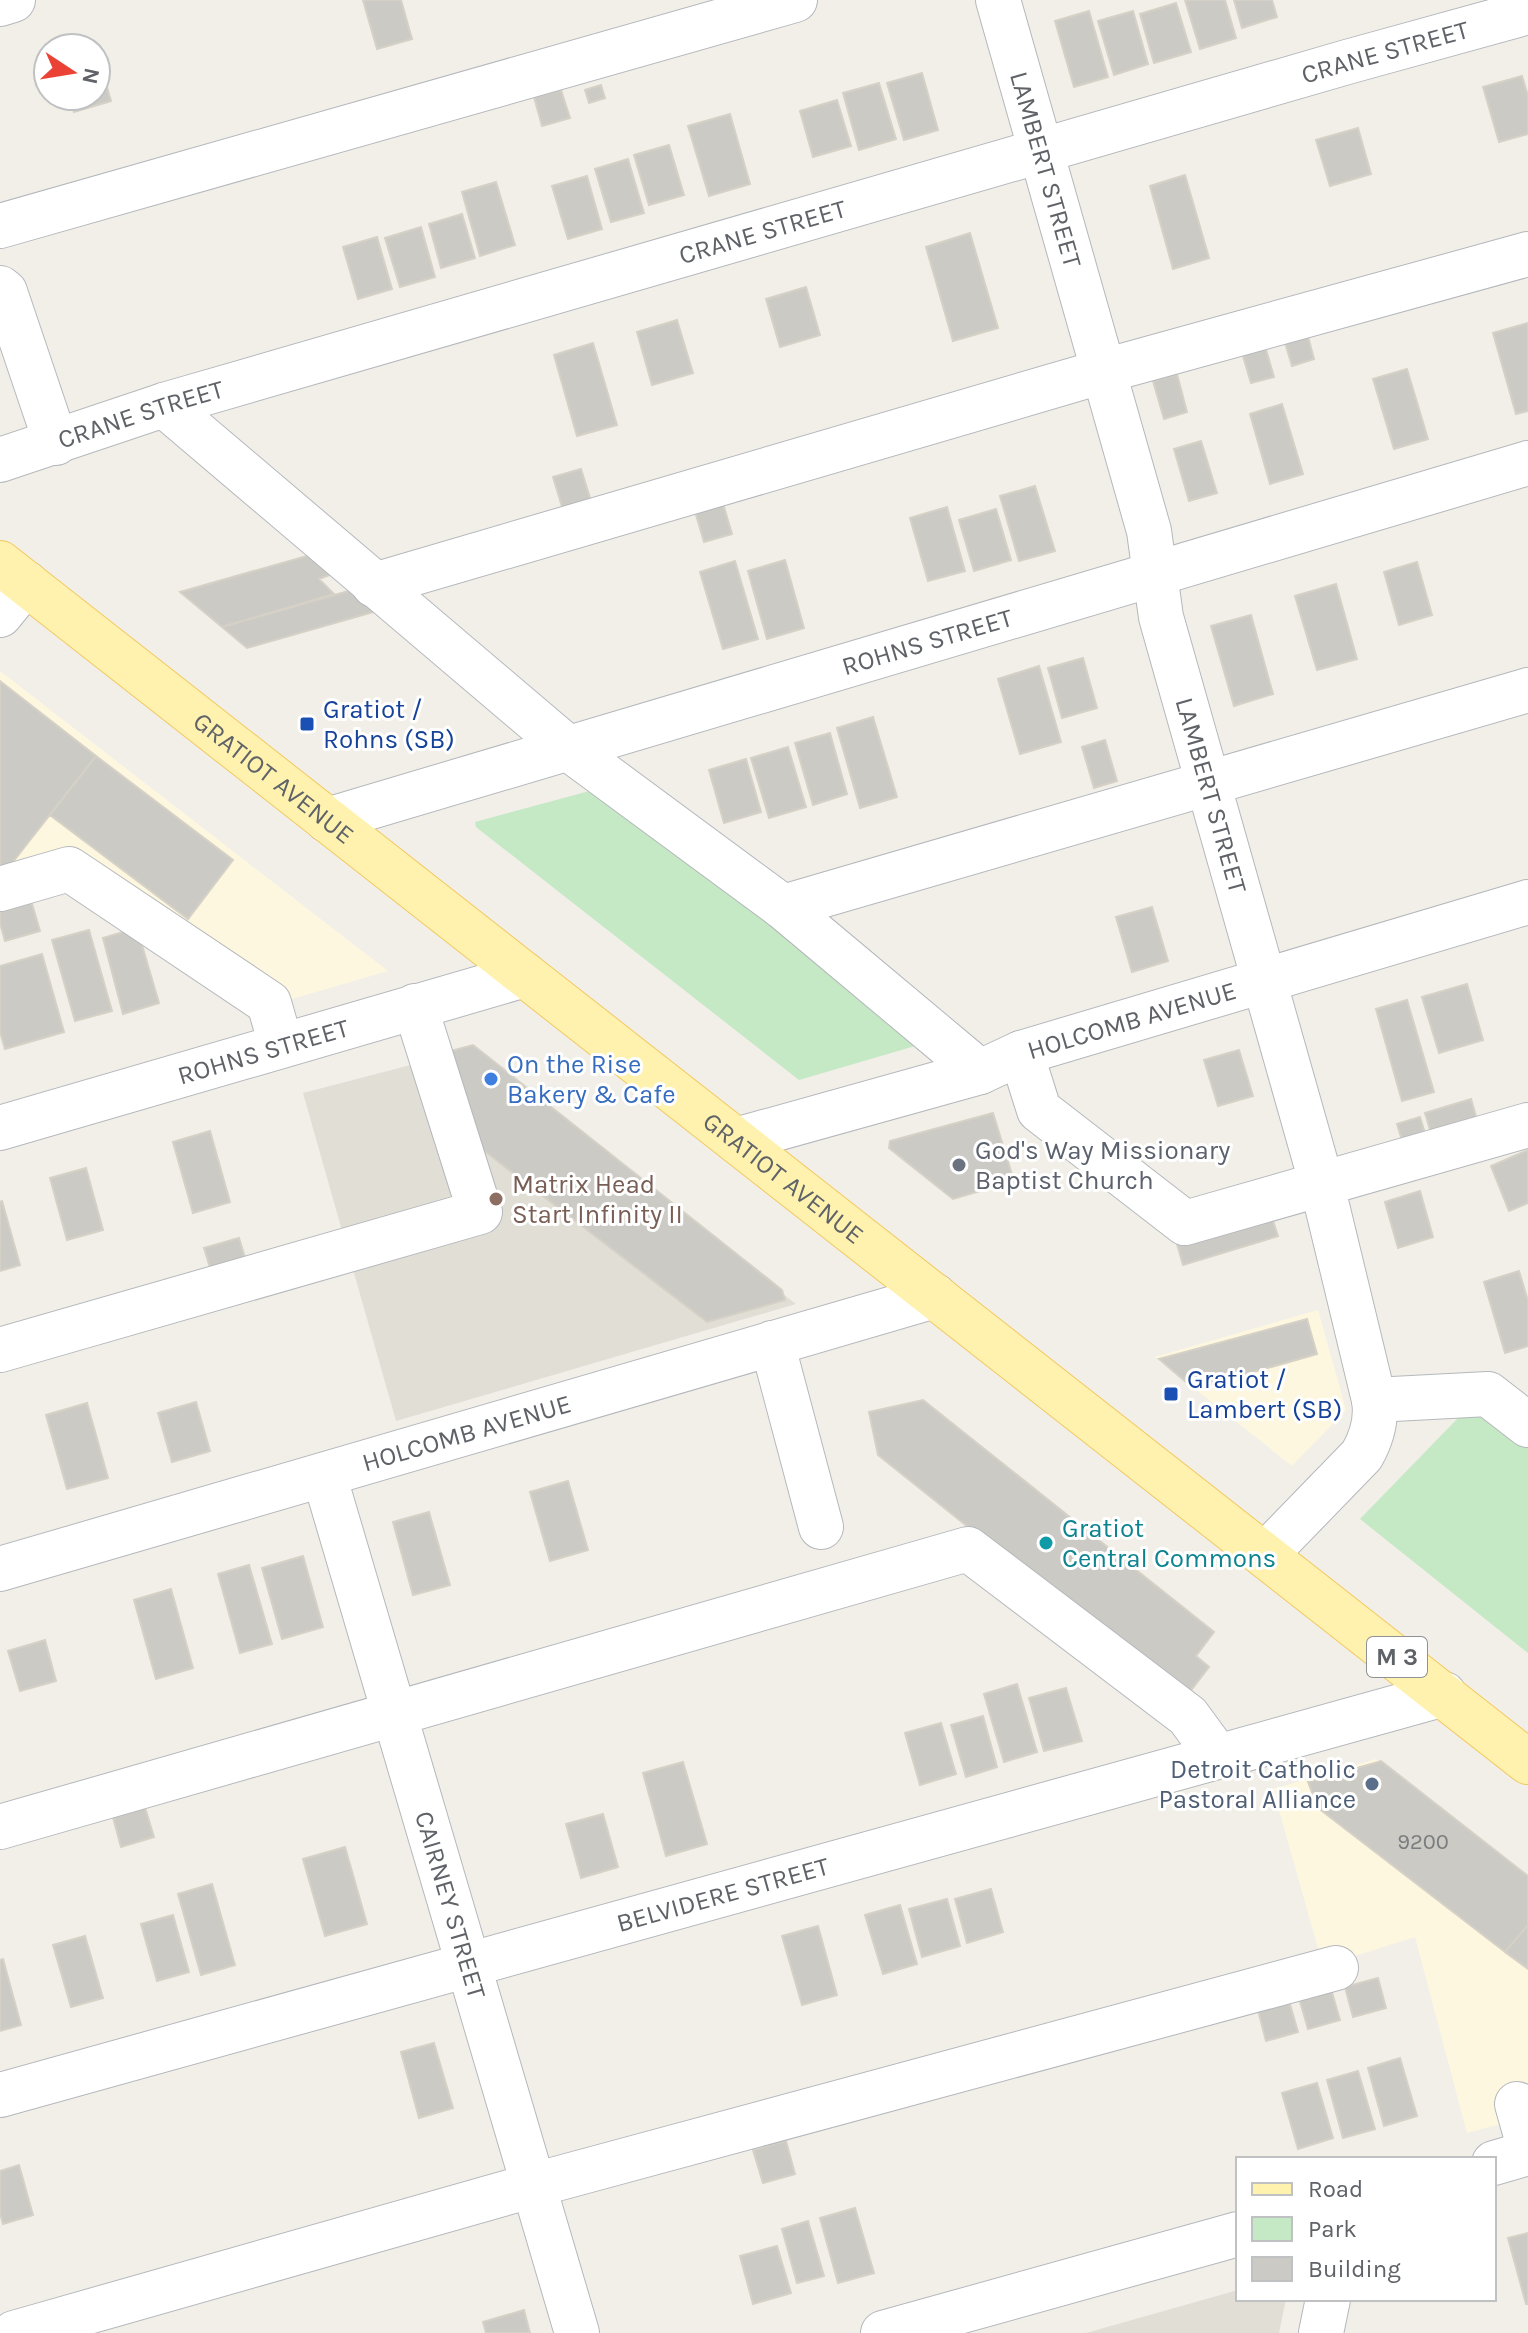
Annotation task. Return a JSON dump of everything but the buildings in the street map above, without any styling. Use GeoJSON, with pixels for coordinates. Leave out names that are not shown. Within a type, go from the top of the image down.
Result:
{"type":"FeatureCollection","features":[{"type":"Feature","properties":{"kind":"main road","name":"GRATIOT AVENUE"},"geometry":{"type":"LineString","coordinates":[[9,587],[327,820],[1528,1762]]}},
{"type":"Feature","properties":{"kind":"street"},"geometry":{"type":"LineString","coordinates":[[0,4],[13,0]]}},
{"type":"Feature","properties":{"kind":"street"},"geometry":{"type":"LineString","coordinates":[[0,226],[795,0]]}},
{"type":"Feature","properties":{"kind":"street","name":"LAMBERT STREET"},"geometry":{"type":"LineString","coordinates":[[998,0],[1149,531],[1161,617],[1322,1185],[1376,1411],[1369,1442],[1362,1455],[1265,1555]]}},
{"type":"Feature","properties":{"kind":"street","name":"CRANE STREET"},"geometry":{"type":"LineString","coordinates":[[0,460],[164,405],[1528,12]]}},
{"type":"Feature","properties":{"kind":"street"},"geometry":{"type":"LineString","coordinates":[[374,585],[1104,371],[1528,254]]}},
{"type":"Feature","properties":{"kind":"street"},"geometry":{"type":"LineString","coordinates":[[0,288],[5,292],[56,443]]}},
{"type":"Feature","properties":{"kind":"street"},"geometry":{"type":"LineString","coordinates":[[164,405],[569,749],[783,907],[980,1072]]}},
{"type":"Feature","properties":{"kind":"street","name":"ROHNS STREET"},"geometry":{"type":"LineString","coordinates":[[327,820],[1528,463]]}},
{"type":"Feature","properties":{"kind":"street"},"geometry":{"type":"LineString","coordinates":[[783,907],[1528,690]]}},
{"type":"Feature","properties":{"kind":"street"},"geometry":{"type":"LineString","coordinates":[[0,889],[69,869],[269,1003],[281,1045]]}},
{"type":"Feature","properties":{"kind":"street","name":"HOLCOMB AVENUE"},"geometry":{"type":"LineString","coordinates":[[736,1140],[980,1072],[1021,1053],[1265,983],[1528,902]]}},
{"type":"Feature","properties":{"kind":"street","name":"ROHNS STREET"},"geometry":{"type":"LineString","coordinates":[[0,1128],[525,975]]}},
{"type":"Feature","properties":{"kind":"street"},"geometry":{"type":"LineString","coordinates":[[0,1350],[480,1212],[415,1006]]}},
{"type":"Feature","properties":{"kind":"street"},"geometry":{"type":"LineString","coordinates":[[1021,1053],[1039,1110],[1185,1223],[1528,1125]]}},
{"type":"Feature","properties":{"kind":"street","name":"HOLCOMB AVENUE"},"geometry":{"type":"LineString","coordinates":[[0,1569],[935,1296]]}},
{"type":"Feature","properties":{"kind":"street"},"geometry":{"type":"LineString","coordinates":[[772,1343],[821,1527]]}},
{"type":"Feature","properties":{"kind":"street"},"geometry":{"type":"LineString","coordinates":[[1374,1400],[1488,1394],[1528,1425]]}},
{"type":"Feature","properties":{"kind":"street","name":"CAIRNEY STREET"},"geometry":{"type":"LineString","coordinates":[[324,1475],[577,2333]]}},
{"type":"Feature","properties":{"kind":"street"},"geometry":{"type":"LineString","coordinates":[[0,1827],[968,1549],[1086,1653],[1188,1716],[1218,1757]]}},
{"type":"Feature","properties":{"kind":"street","name":"BELVIDERE STREET"},"geometry":{"type":"LineString","coordinates":[[0,2095],[468,1965],[1113,1767],[1218,1757],[1444,1694]]}},
{"type":"Feature","properties":{"kind":"street"},"geometry":{"type":"LineString","coordinates":[[14,2333],[534,2185],[1336,1968]]}},
{"type":"Feature","properties":{"kind":"street"},"geometry":{"type":"LineString","coordinates":[[1496,2162],[1528,2153]]}},
{"type":"Feature","properties":{"kind":"street"},"geometry":{"type":"LineString","coordinates":[[883,2333],[1236,2235]]}},
{"type":"Feature","properties":{"kind":"street"},"geometry":{"type":"LineString","coordinates":[[1321,2333],[1328,2301]]}},
{"type":"Feature","properties":{"kind":"shaded area"},"geometry":{"type":"Polygon","coordinates":[[[0,671],[388,971],[278,1003],[73,861],[0,883],[0,671]]]}},
{"type":"Feature","properties":{"kind":"shaded area","name":"Matrix Head Start Infinity II"},"geometry":{"type":"Polygon","coordinates":[[[468,1050],[796,1304],[396,1421],[303,1093],[468,1050]]]}},
{"type":"Feature","properties":{"kind":"shaded area"},"geometry":{"type":"Polygon","coordinates":[[[1318,1310],[1346,1410],[1292,1466],[1155,1357],[1318,1310]]]}},
{"type":"Feature","properties":{"kind":"shaded area"},"geometry":{"type":"Polygon","coordinates":[[[1376,1759],[1528,1876],[1528,2117],[1467,2133],[1415,1937],[1323,1966],[1273,1789],[1376,1759]]]}},
{"type":"Feature","properties":{"kind":"shaded area"},"geometry":{"type":"Polygon","coordinates":[[[1236,2291],[1236,2301],[1286,2301],[1279,2333],[1086,2333],[1236,2291]]]}},
{"type":"Feature","properties":{"kind":"green space"},"geometry":{"type":"Polygon","coordinates":[[[608,786],[932,1041],[799,1080],[476,827],[475,822],[608,786]]]}},
{"type":"Feature","properties":{"kind":"green space"},"geometry":{"type":"Polygon","coordinates":[[[1492,1411],[1528,1441],[1528,1653],[1360,1519],[1459,1417],[1492,1411]]]}},
{"type":"Feature","properties":{"kind":"place","name":"Gratiot / Rohns (SB)"},"geometry":{"type":"Point","coordinates":[307,724]}},
{"type":"Feature","properties":{"kind":"place","name":"On the Rise Bakery & Cafe"},"geometry":{"type":"Point","coordinates":[491,1079]}},
{"type":"Feature","properties":{"kind":"place","name":"God's Way Missionary Baptist Church"},"geometry":{"type":"Point","coordinates":[959,1165]}},
{"type":"Feature","properties":{"kind":"place","name":"Matrix Head Start Infinity II"},"geometry":{"type":"Point","coordinates":[496,1199]}},
{"type":"Feature","properties":{"kind":"place","name":"Gratiot / Lambert (SB)"},"geometry":{"type":"Point","coordinates":[1171,1394]}},
{"type":"Feature","properties":{"kind":"place","name":"Gratiot Central Commons"},"geometry":{"type":"Point","coordinates":[1046,1543]}},
{"type":"Feature","properties":{"kind":"place","name":"Detroit Catholic Pastoral Alliance"},"geometry":{"type":"Point","coordinates":[1372,1784]}}]}
